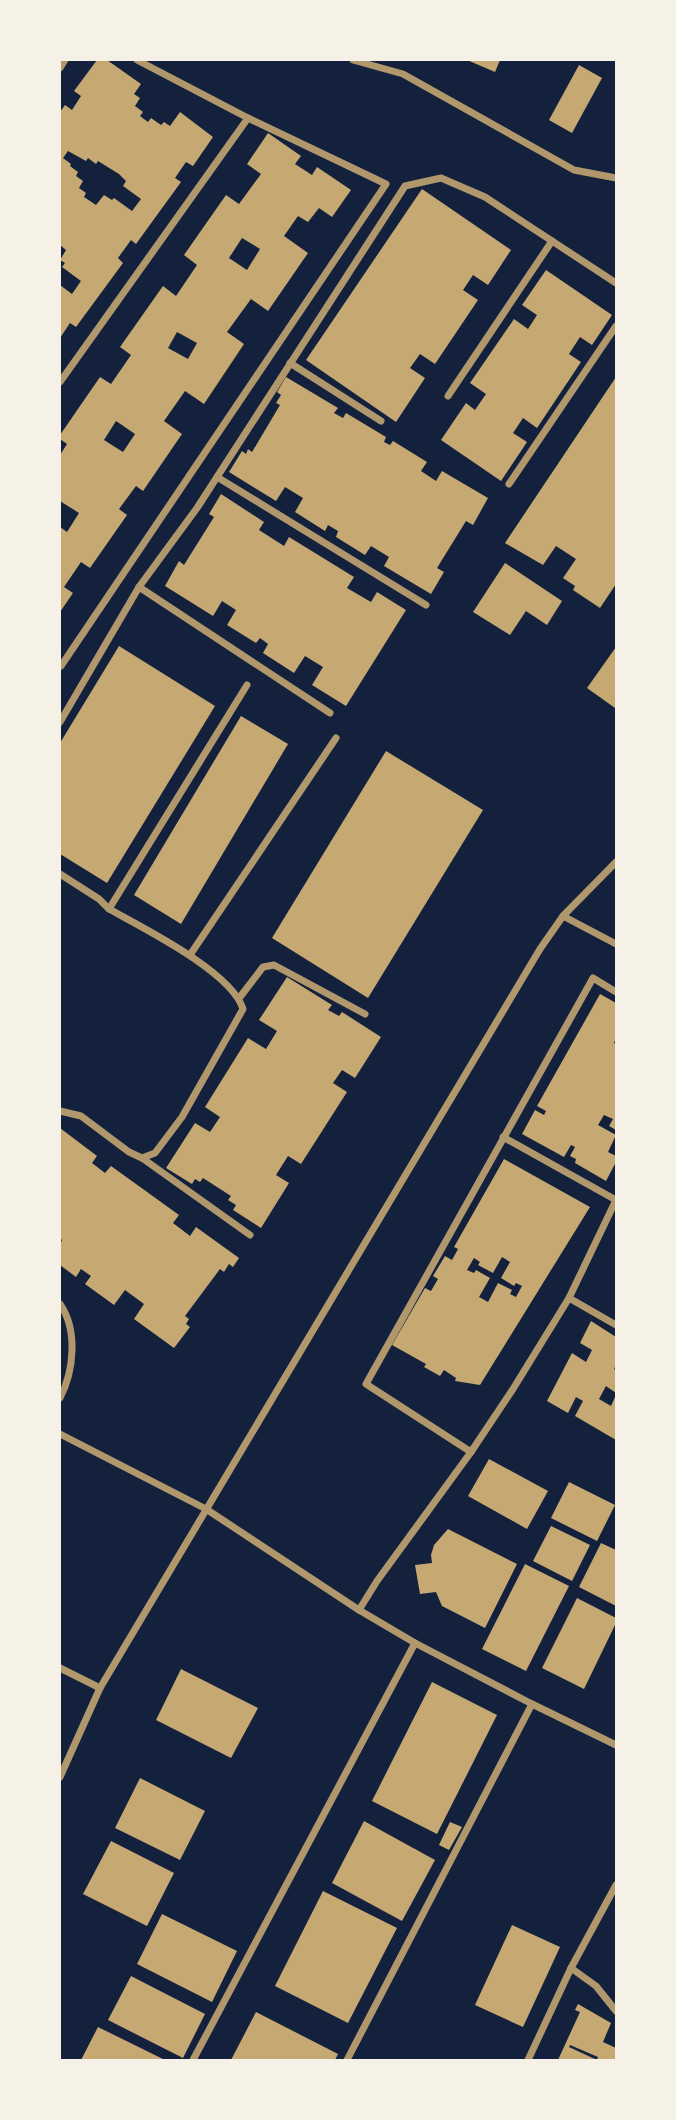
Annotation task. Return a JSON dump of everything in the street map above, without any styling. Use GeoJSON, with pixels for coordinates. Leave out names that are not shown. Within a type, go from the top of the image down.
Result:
{"type":"FeatureCollection","features":[{"type":"Feature","properties":{"kind":"street"},"geometry":{"type":"LineString","coordinates":[[60,68],[65,60]]}},
{"type":"Feature","properties":{"kind":"street"},"geometry":{"type":"LineString","coordinates":[[60,667],[386,184],[248,118],[137,60]]}},
{"type":"Feature","properties":{"kind":"street"},"geometry":{"type":"LineString","coordinates":[[353,60],[403,74],[574,170],[617,178]]}},
{"type":"Feature","properties":{"kind":"street"},"geometry":{"type":"LineString","coordinates":[[60,382],[248,118]]}},
{"type":"Feature","properties":{"kind":"street"},"geometry":{"type":"LineString","coordinates":[[60,722],[139,587],[217,477],[405,186],[441,178],[485,197],[617,283]]}},
{"type":"Feature","properties":{"kind":"street"},"geometry":{"type":"LineString","coordinates":[[448,396],[552,241]]}},
{"type":"Feature","properties":{"kind":"street"},"geometry":{"type":"LineString","coordinates":[[509,484],[617,326]]}},
{"type":"Feature","properties":{"kind":"street"},"geometry":{"type":"LineString","coordinates":[[290,363],[382,421]]}},
{"type":"Feature","properties":{"kind":"street"},"geometry":{"type":"LineString","coordinates":[[217,477],[426,605]]}},
{"type":"Feature","properties":{"kind":"street"},"geometry":{"type":"LineString","coordinates":[[139,587],[330,713]]}},
{"type":"Feature","properties":{"kind":"street"},"geometry":{"type":"LineString","coordinates":[[109,909],[247,685]]}},
{"type":"Feature","properties":{"kind":"street"},"geometry":{"type":"LineString","coordinates":[[190,955],[336,738]]}},
{"type":"Feature","properties":{"kind":"street"},"geometry":{"type":"LineString","coordinates":[[60,1777],[100,1688],[540,949],[563,916],[617,862]]}},
{"type":"Feature","properties":{"kind":"street"},"geometry":{"type":"LineString","coordinates":[[60,874],[99,899],[109,909],[190,955],[240,997],[243,1009],[182,1117],[155,1153],[142,1158]]}},
{"type":"Feature","properties":{"kind":"street"},"geometry":{"type":"LineString","coordinates":[[563,916],[617,944]]}},
{"type":"Feature","properties":{"kind":"street"},"geometry":{"type":"LineString","coordinates":[[240,997],[263,967],[274,965],[365,1014]]}},
{"type":"Feature","properties":{"kind":"street"},"geometry":{"type":"LineString","coordinates":[[471,1452],[366,1384],[593,978],[617,992]]}},
{"type":"Feature","properties":{"kind":"street"},"geometry":{"type":"LineString","coordinates":[[60,1111],[81,1116],[129,1153],[142,1158],[250,1235]]}},
{"type":"Feature","properties":{"kind":"street"},"geometry":{"type":"LineString","coordinates":[[359,1610],[513,1390],[569,1298],[616,1200],[503,1137]]}},
{"type":"Feature","properties":{"kind":"street"},"geometry":{"type":"LineString","coordinates":[[569,1298],[617,1325]]}},
{"type":"Feature","properties":{"kind":"street"},"geometry":{"type":"LineString","coordinates":[[60,1304],[71,1325],[72,1344],[66,1385],[60,1398]]}},
{"type":"Feature","properties":{"kind":"street"},"geometry":{"type":"LineString","coordinates":[[60,1434],[206,1509],[359,1610],[415,1643],[617,1745]]}},
{"type":"Feature","properties":{"kind":"street"},"geometry":{"type":"LineString","coordinates":[[194,2060],[415,1643]]}},
{"type":"Feature","properties":{"kind":"street"},"geometry":{"type":"LineString","coordinates":[[60,1668],[100,1688]]}},
{"type":"Feature","properties":{"kind":"street"},"geometry":{"type":"LineString","coordinates":[[347,2060],[532,1704]]}},
{"type":"Feature","properties":{"kind":"street"},"geometry":{"type":"LineString","coordinates":[[528,2060],[571,1968],[617,1885]]}},
{"type":"Feature","properties":{"kind":"street"},"geometry":{"type":"LineString","coordinates":[[571,1968],[596,1986],[617,2011]]}},
{"type":"Feature","properties":{"kind":"building"},"geometry":{"type":"Polygon","coordinates":[[[97,60],[107,60],[141,84],[134,94],[140,98],[135,106],[143,112],[140,116],[148,122],[151,118],[161,125],[164,122],[170,126],[180,112],[213,137],[193,166],[186,162],[175,178],[181,182],[136,244],[131,240],[118,258],[123,263],[76,327],[70,323],[60,338],[60,285],[72,294],[81,281],[62,267],[65,263],[60,260],[66,250],[60,245],[60,112],[65,105],[72,110],[81,96],[74,91],[97,60]],[[68,151],[63,158],[78,172],[76,176],[83,181],[79,188],[86,193],[84,197],[96,205],[104,195],[112,200],[114,198],[132,211],[141,199],[123,186],[126,181],[98,161],[96,164],[88,158],[86,161],[68,151]]]}},
{"type":"Feature","properties":{"kind":"building"},"geometry":{"type":"Polygon","coordinates":[[[467,60],[500,60],[495,72],[467,60]]]}},
{"type":"Feature","properties":{"kind":"building"},"geometry":{"type":"Polygon","coordinates":[[[579,65],[602,78],[572,133],[549,120],[579,65]]]}},
{"type":"Feature","properties":{"kind":"building"},"geometry":{"type":"Polygon","coordinates":[[[268,133],[301,156],[295,164],[312,175],[317,167],[351,190],[332,217],[319,208],[308,222],[298,216],[284,236],[308,253],[268,311],[251,299],[227,332],[244,344],[204,404],[185,391],[164,421],[182,434],[143,491],[136,486],[119,509],[127,515],[90,568],[81,562],[64,587],[73,593],[60,612],[60,527],[67,532],[79,513],[60,501],[60,455],[67,444],[60,439],[60,435],[100,377],[111,384],[131,355],[120,347],[163,286],[176,296],[197,265],[184,255],[226,195],[239,204],[261,174],[247,164],[268,133]],[[242,238],[229,258],[247,270],[260,249],[242,238]],[[177,332],[168,348],[188,359],[197,343],[177,332]],[[116,421],[104,440],[123,452],[135,434],[116,421]]]}},
{"type":"Feature","properties":{"kind":"building"},"geometry":{"type":"Polygon","coordinates":[[[422,189],[511,250],[488,285],[473,275],[463,290],[478,300],[435,364],[420,354],[410,368],[425,378],[396,422],[306,360],[422,189]]]}},
{"type":"Feature","properties":{"kind":"building"},"geometry":{"type":"Polygon","coordinates":[[[546,270],[612,315],[592,345],[580,337],[569,354],[581,362],[537,428],[523,418],[513,433],[527,442],[501,481],[441,440],[466,403],[475,410],[486,394],[470,383],[514,319],[528,329],[537,315],[522,305],[546,270]]]}},
{"type":"Feature","properties":{"kind":"building"},"geometry":{"type":"Polygon","coordinates":[[[286,377],[338,408],[334,413],[343,418],[346,413],[386,437],[384,442],[390,445],[393,441],[427,462],[421,471],[436,481],[442,471],[488,498],[473,525],[466,521],[437,568],[444,572],[431,594],[384,566],[389,557],[371,546],[365,555],[336,537],[338,531],[328,525],[325,531],[295,512],[303,498],[285,487],[276,501],[229,472],[242,451],[246,454],[248,449],[252,452],[280,405],[276,403],[281,395],[277,392],[286,377]]]}},
{"type":"Feature","properties":{"kind":"building"},"geometry":{"type":"Polygon","coordinates":[[[616,377],[616,584],[600,608],[573,590],[575,586],[563,578],[576,559],[556,546],[543,565],[505,543],[616,377]]]}},
{"type":"Feature","properties":{"kind":"building"},"geometry":{"type":"Polygon","coordinates":[[[221,494],[264,522],[259,530],[284,546],[289,537],[354,577],[347,588],[371,602],[377,592],[406,610],[346,706],[312,685],[323,667],[305,656],[294,673],[263,653],[268,644],[260,638],[256,643],[227,625],[236,610],[222,601],[213,616],[165,586],[179,561],[184,565],[214,517],[209,514],[221,494]]]}},
{"type":"Feature","properties":{"kind":"building"},"geometry":{"type":"Polygon","coordinates":[[[505,563],[562,601],[547,625],[526,611],[510,635],[473,612],[505,563]]]}},
{"type":"Feature","properties":{"kind":"building"},"geometry":{"type":"Polygon","coordinates":[[[119,646],[215,706],[107,883],[60,854],[60,743],[119,646]]]}},
{"type":"Feature","properties":{"kind":"building"},"geometry":{"type":"Polygon","coordinates":[[[616,647],[616,706],[615,708],[587,688],[616,647]]]}},
{"type":"Feature","properties":{"kind":"building"},"geometry":{"type":"Polygon","coordinates":[[[241,716],[288,744],[181,924],[134,895],[241,716]]]}},
{"type":"Feature","properties":{"kind":"building"},"geometry":{"type":"Polygon","coordinates":[[[386,751],[483,810],[368,998],[272,938],[386,751]]]}},
{"type":"Feature","properties":{"kind":"building"},"geometry":{"type":"Polygon","coordinates":[[[287,977],[332,1005],[328,1010],[339,1016],[342,1012],[381,1037],[355,1078],[342,1070],[333,1083],[347,1092],[301,1164],[288,1156],[276,1175],[289,1183],[261,1228],[233,1210],[236,1205],[228,1200],[231,1196],[203,1178],[200,1182],[195,1179],[192,1184],[166,1168],[195,1123],[210,1132],[220,1117],[205,1107],[248,1038],[266,1049],[277,1031],[259,1020],[287,977]]]}},
{"type":"Feature","properties":{"kind":"building"},"geometry":{"type":"Polygon","coordinates":[[[600,994],[616,1003],[616,1130],[609,1126],[613,1119],[604,1115],[598,1125],[616,1135],[608,1152],[616,1156],[616,1162],[606,1181],[575,1163],[576,1159],[570,1156],[575,1147],[571,1145],[564,1157],[522,1134],[535,1110],[544,1115],[546,1111],[537,1106],[600,994]]]}},
{"type":"Feature","properties":{"kind":"building"},"geometry":{"type":"Polygon","coordinates":[[[60,1128],[97,1156],[92,1163],[105,1173],[111,1166],[179,1215],[173,1223],[190,1236],[196,1227],[239,1258],[233,1267],[229,1264],[224,1272],[220,1269],[185,1316],[189,1319],[186,1324],[190,1327],[174,1348],[134,1319],[144,1304],[125,1290],[114,1305],[85,1284],[91,1276],[81,1269],[76,1277],[60,1265],[60,1128]]]}},
{"type":"Feature","properties":{"kind":"building"},"geometry":{"type":"Polygon","coordinates":[[[504,1159],[590,1207],[480,1385],[455,1381],[456,1378],[444,1370],[440,1376],[424,1367],[426,1364],[392,1345],[425,1288],[431,1291],[438,1279],[433,1276],[445,1256],[452,1260],[458,1249],[454,1247],[504,1159]],[[502,1257],[493,1273],[478,1265],[480,1262],[474,1258],[467,1270],[474,1273],[476,1270],[490,1278],[479,1297],[488,1302],[498,1283],[512,1290],[510,1294],[516,1297],[522,1286],[516,1283],[514,1286],[501,1278],[510,1262],[502,1257]]]}},
{"type":"Feature","properties":{"kind":"building"},"geometry":{"type":"Polygon","coordinates":[[[591,1321],[616,1337],[616,1393],[606,1386],[599,1399],[611,1406],[616,1395],[616,1440],[575,1416],[583,1401],[576,1397],[568,1413],[547,1401],[572,1353],[586,1362],[592,1350],[580,1343],[591,1321]]]}},
{"type":"Feature","properties":{"kind":"building"},"geometry":{"type":"Polygon","coordinates":[[[489,1459],[548,1491],[527,1529],[468,1496],[489,1459]]]}},
{"type":"Feature","properties":{"kind":"building"},"geometry":{"type":"Polygon","coordinates":[[[569,1482],[615,1505],[597,1541],[551,1518],[569,1482]]]}},
{"type":"Feature","properties":{"kind":"building"},"geometry":{"type":"Polygon","coordinates":[[[551,1526],[590,1545],[572,1581],[533,1561],[551,1526]]]}},
{"type":"Feature","properties":{"kind":"building"},"geometry":{"type":"Polygon","coordinates":[[[448,1529],[517,1564],[485,1628],[442,1606],[436,1592],[420,1594],[415,1565],[432,1563],[434,1545],[448,1529]]]}},
{"type":"Feature","properties":{"kind":"building"},"geometry":{"type":"Polygon","coordinates":[[[601,1543],[616,1550],[616,1606],[579,1587],[601,1543]]]}},
{"type":"Feature","properties":{"kind":"building"},"geometry":{"type":"Polygon","coordinates":[[[525,1564],[569,1586],[526,1671],[482,1649],[525,1564]]]}},
{"type":"Feature","properties":{"kind":"building"},"geometry":{"type":"Polygon","coordinates":[[[577,1598],[616,1618],[584,1689],[542,1668],[577,1598]]]}},
{"type":"Feature","properties":{"kind":"building"},"geometry":{"type":"Polygon","coordinates":[[[181,1669],[258,1708],[231,1758],[156,1720],[181,1669]]]}},
{"type":"Feature","properties":{"kind":"building"},"geometry":{"type":"Polygon","coordinates":[[[432,1682],[497,1715],[437,1834],[372,1801],[432,1682]]]}},
{"type":"Feature","properties":{"kind":"building"},"geometry":{"type":"Polygon","coordinates":[[[140,1778],[205,1811],[180,1860],[115,1828],[140,1778]]]}},
{"type":"Feature","properties":{"kind":"building"},"geometry":{"type":"Polygon","coordinates":[[[364,1821],[435,1860],[402,1921],[332,1883],[364,1821]]]}},
{"type":"Feature","properties":{"kind":"building"},"geometry":{"type":"Polygon","coordinates":[[[450,1822],[462,1827],[449,1850],[439,1845],[450,1822]]]}},
{"type":"Feature","properties":{"kind":"building"},"geometry":{"type":"Polygon","coordinates":[[[111,1841],[174,1873],[147,1926],[83,1894],[111,1841]]]}},
{"type":"Feature","properties":{"kind":"building"},"geometry":{"type":"Polygon","coordinates":[[[323,1891],[397,1928],[348,2023],[275,1986],[323,1891]]]}},
{"type":"Feature","properties":{"kind":"building"},"geometry":{"type":"Polygon","coordinates":[[[162,1914],[237,1951],[212,2002],[137,1964],[162,1914]]]}},
{"type":"Feature","properties":{"kind":"building"},"geometry":{"type":"Polygon","coordinates":[[[512,1925],[560,1947],[523,2027],[475,2005],[512,1925]]]}},
{"type":"Feature","properties":{"kind":"building"},"geometry":{"type":"Polygon","coordinates":[[[131,1976],[205,2014],[183,2058],[108,2020],[131,1976]]]}},
{"type":"Feature","properties":{"kind":"building"},"geometry":{"type":"Polygon","coordinates":[[[578,2004],[611,2023],[603,2042],[616,2048],[616,2060],[597,2060],[558,2060],[580,2012],[575,2010],[578,2004]],[[570,2045],[569,2047],[597,2060],[598,2057],[570,2045]]]}},
{"type":"Feature","properties":{"kind":"building"},"geometry":{"type":"Polygon","coordinates":[[[256,2012],[338,2054],[335,2060],[231,2060],[256,2012]]]}},
{"type":"Feature","properties":{"kind":"building"},"geometry":{"type":"Polygon","coordinates":[[[98,2027],[165,2060],[81,2060],[98,2027]]]}}]}
